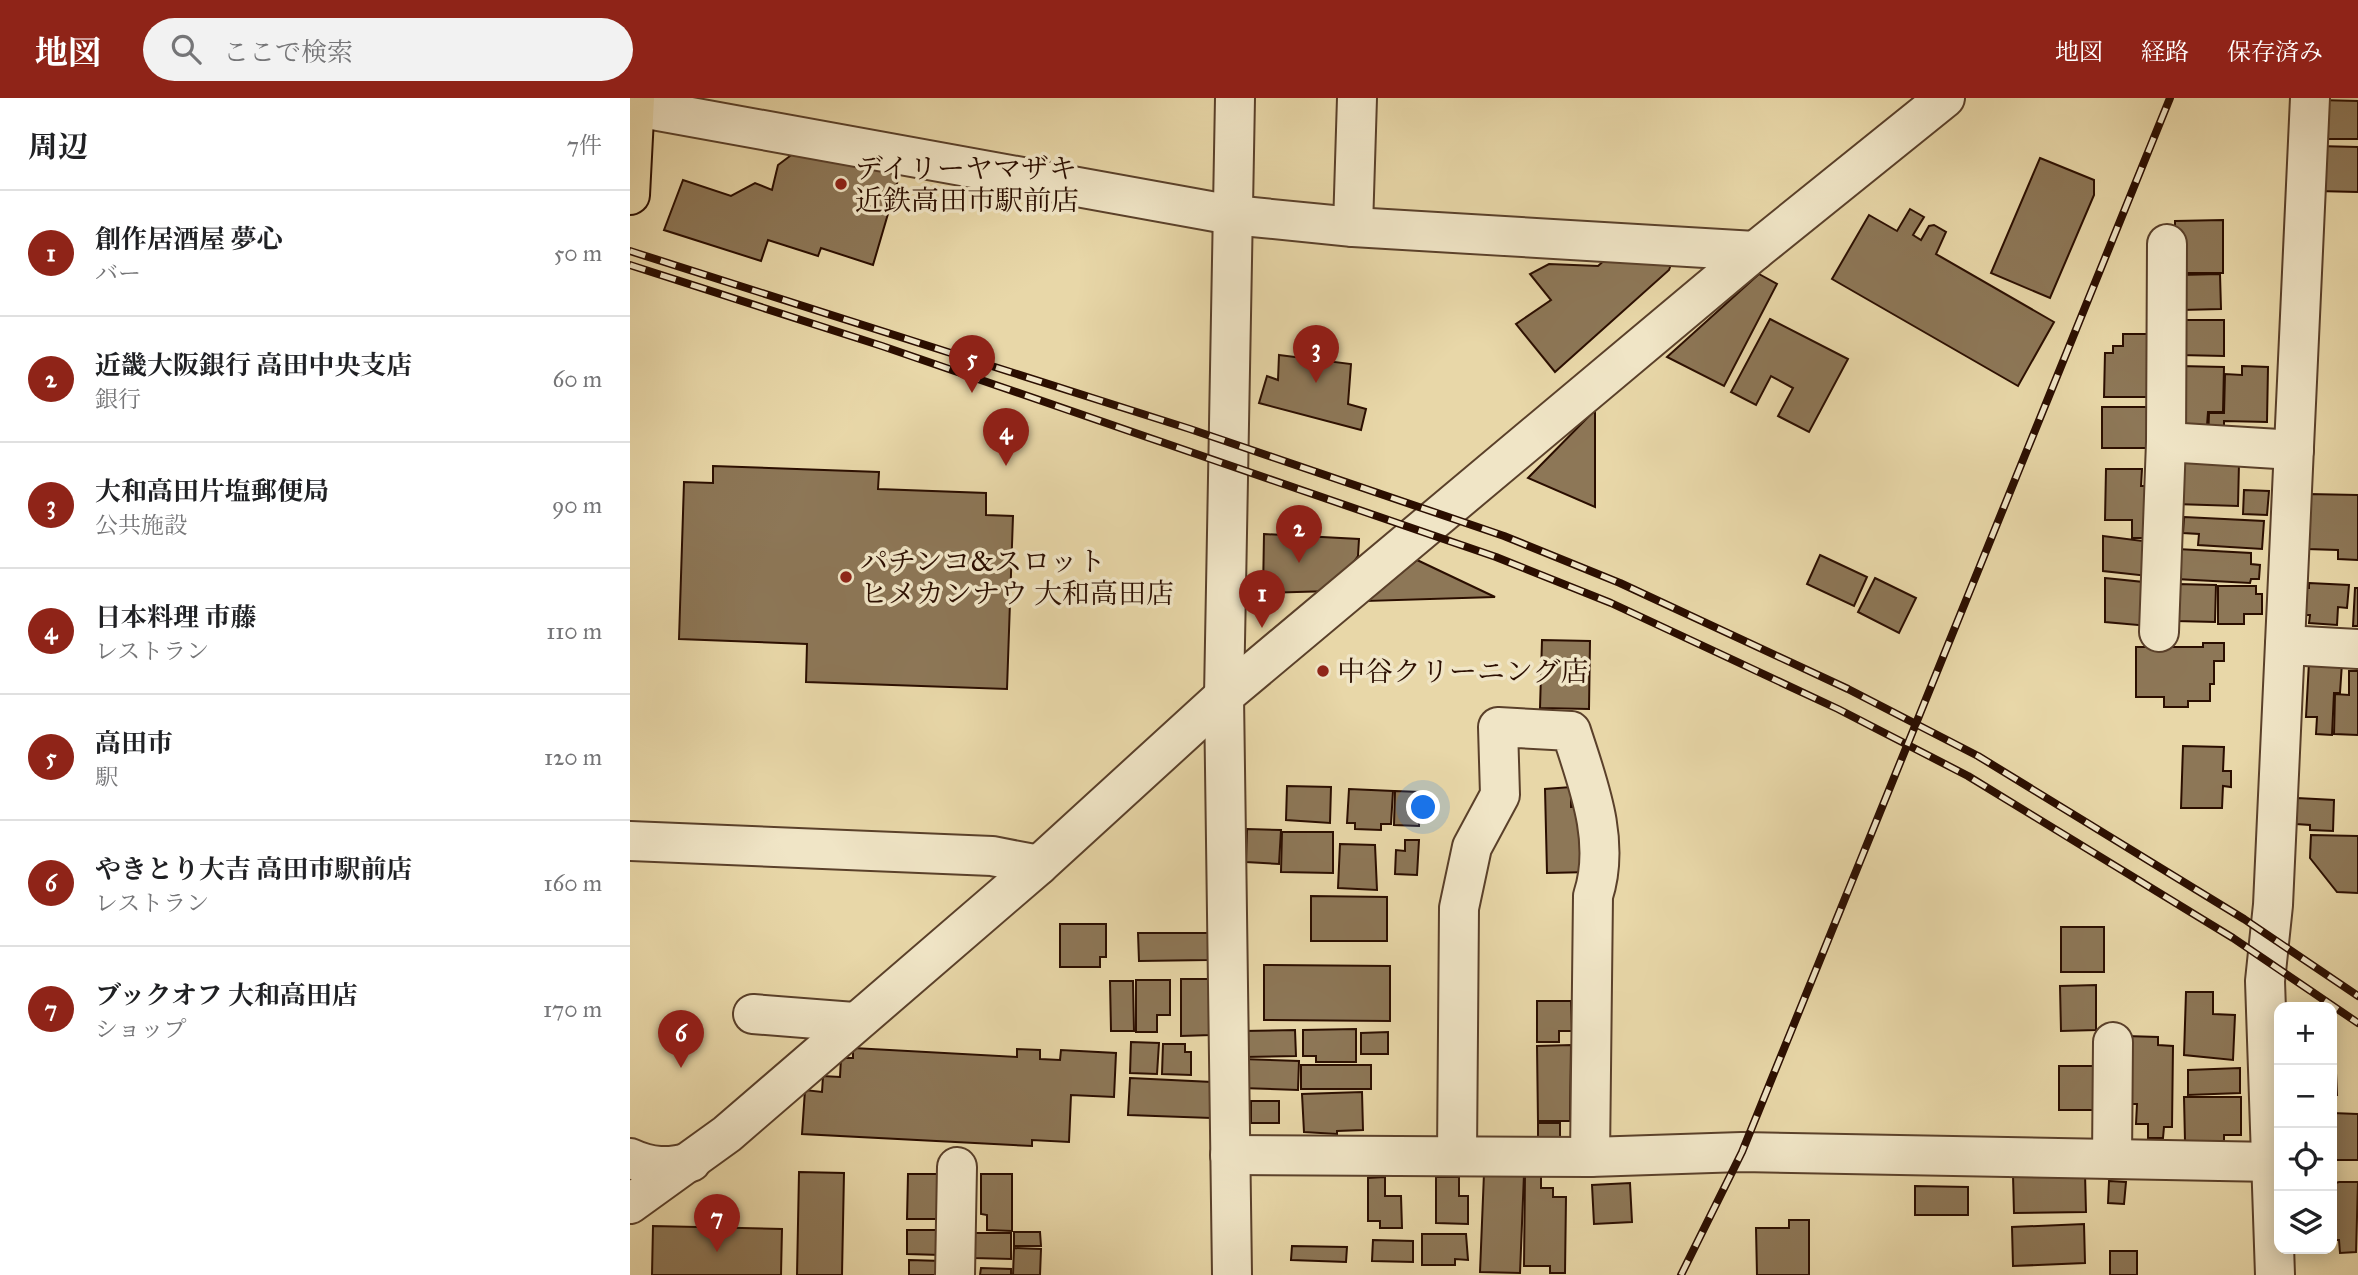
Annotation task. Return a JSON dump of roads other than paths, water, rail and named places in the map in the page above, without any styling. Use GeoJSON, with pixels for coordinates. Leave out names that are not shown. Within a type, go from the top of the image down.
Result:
{"type":"FeatureCollection","features":[{"type":"Feature","properties":{"kind":"highway"},"geometry":{"type":"LineString","coordinates":[[630,195],[633,104]]}},
{"type":"Feature","properties":{"kind":"street"},"geometry":{"type":"LineString","coordinates":[[1232,1275],[1224,696],[1236,98]]}},
{"type":"Feature","properties":{"kind":"street"},"geometry":{"type":"LineString","coordinates":[[1353,227],[1357,98]]}},
{"type":"Feature","properties":{"kind":"street"},"geometry":{"type":"LineString","coordinates":[[630,1204],[727,1134],[1039,865],[1224,696],[1755,251],[1945,98]]}},
{"type":"Feature","properties":{"kind":"street"},"geometry":{"type":"LineString","coordinates":[[2275,1275],[2265,981],[2273,905],[2310,98]]}},
{"type":"Feature","properties":{"kind":"street"},"geometry":{"type":"LineString","coordinates":[[633,104],[1232,215],[1353,227],[1755,251]]}},
{"type":"Feature","properties":{"kind":"street"},"geometry":{"type":"LineString","coordinates":[[2159,632],[2166,442],[2167,244]]}},
{"type":"Feature","properties":{"kind":"street"},"geometry":{"type":"LineString","coordinates":[[2166,442],[2294,450]]}},
{"type":"Feature","properties":{"kind":"street"},"geometry":{"type":"LineString","coordinates":[[2285,645],[2358,649]]}},
{"type":"Feature","properties":{"kind":"street"},"geometry":{"type":"LineString","coordinates":[[1457,1155],[1459,908],[1472,847],[1500,795],[1498,727],[1571,731],[1598,812],[1598,881],[1593,896],[1590,1157]]}},
{"type":"Feature","properties":{"kind":"street"},"geometry":{"type":"LineString","coordinates":[[630,842],[992,856],[1039,865]]}},
{"type":"Feature","properties":{"kind":"street"},"geometry":{"type":"LineString","coordinates":[[752,1014],[854,1022]]}},
{"type":"Feature","properties":{"kind":"street"},"geometry":{"type":"LineString","coordinates":[[2112,1159],[2113,1042]]}},
{"type":"Feature","properties":{"kind":"street"},"geometry":{"type":"LineString","coordinates":[[1230,1155],[1590,1157],[1742,1152],[2273,1162]]}},
{"type":"Feature","properties":{"kind":"street"},"geometry":{"type":"LineString","coordinates":[[630,1158],[655,1166],[672,1167],[691,1162]]}},
{"type":"Feature","properties":{"kind":"street"},"geometry":{"type":"LineString","coordinates":[[955,1275],[957,1167]]}},
{"type":"Feature","properties":{"kind":"railway"},"geometry":{"type":"LineString","coordinates":[[1681,1275],[1742,1152],[2170,98]]}},
{"type":"Feature","properties":{"kind":"railway"},"geometry":{"type":"LineString","coordinates":[[630,251],[1190,429],[1504,536],[1620,583],[1848,689],[1978,756],[2244,919],[2358,996]]}},
{"type":"Feature","properties":{"kind":"railway"},"geometry":{"type":"LineString","coordinates":[[630,265],[882,346],[1496,557],[1611,603],[1838,709],[1968,776],[2233,938],[2358,1023]]}},
{"type":"Feature","properties":{"kind":"place","name":"デイリーヤマザキ 近鉄高田市駅前店"},"geometry":{"type":"Point","coordinates":[841,184]}},
{"type":"Feature","properties":{"kind":"place","name":"大和高田片塩郵便局"},"geometry":{"type":"Point","coordinates":[1316,383]}},
{"type":"Feature","properties":{"kind":"place","name":"高田市"},"geometry":{"type":"Point","coordinates":[972,393]}},
{"type":"Feature","properties":{"kind":"place","name":"日本料理 市藤"},"geometry":{"type":"Point","coordinates":[1006,466]}},
{"type":"Feature","properties":{"kind":"place","name":"近畿大阪銀行 高田中央支店"},"geometry":{"type":"Point","coordinates":[1299,563]}},
{"type":"Feature","properties":{"kind":"place","name":"パチンコ&スロット ヒメカンナウ 大和高田店"},"geometry":{"type":"Point","coordinates":[846,577]}},
{"type":"Feature","properties":{"kind":"place","name":"創作居酒屋 夢心"},"geometry":{"type":"Point","coordinates":[1262,628]}},
{"type":"Feature","properties":{"kind":"place","name":"中谷クリーニング店"},"geometry":{"type":"Point","coordinates":[1323,671]}},
{"type":"Feature","properties":{"kind":"place","name":"やきとり大吉 高田市駅前店"},"geometry":{"type":"Point","coordinates":[681,1068]}},
{"type":"Feature","properties":{"kind":"place","name":"ブックオフ 大和高田店"},"geometry":{"type":"Point","coordinates":[717,1252]}}]}
